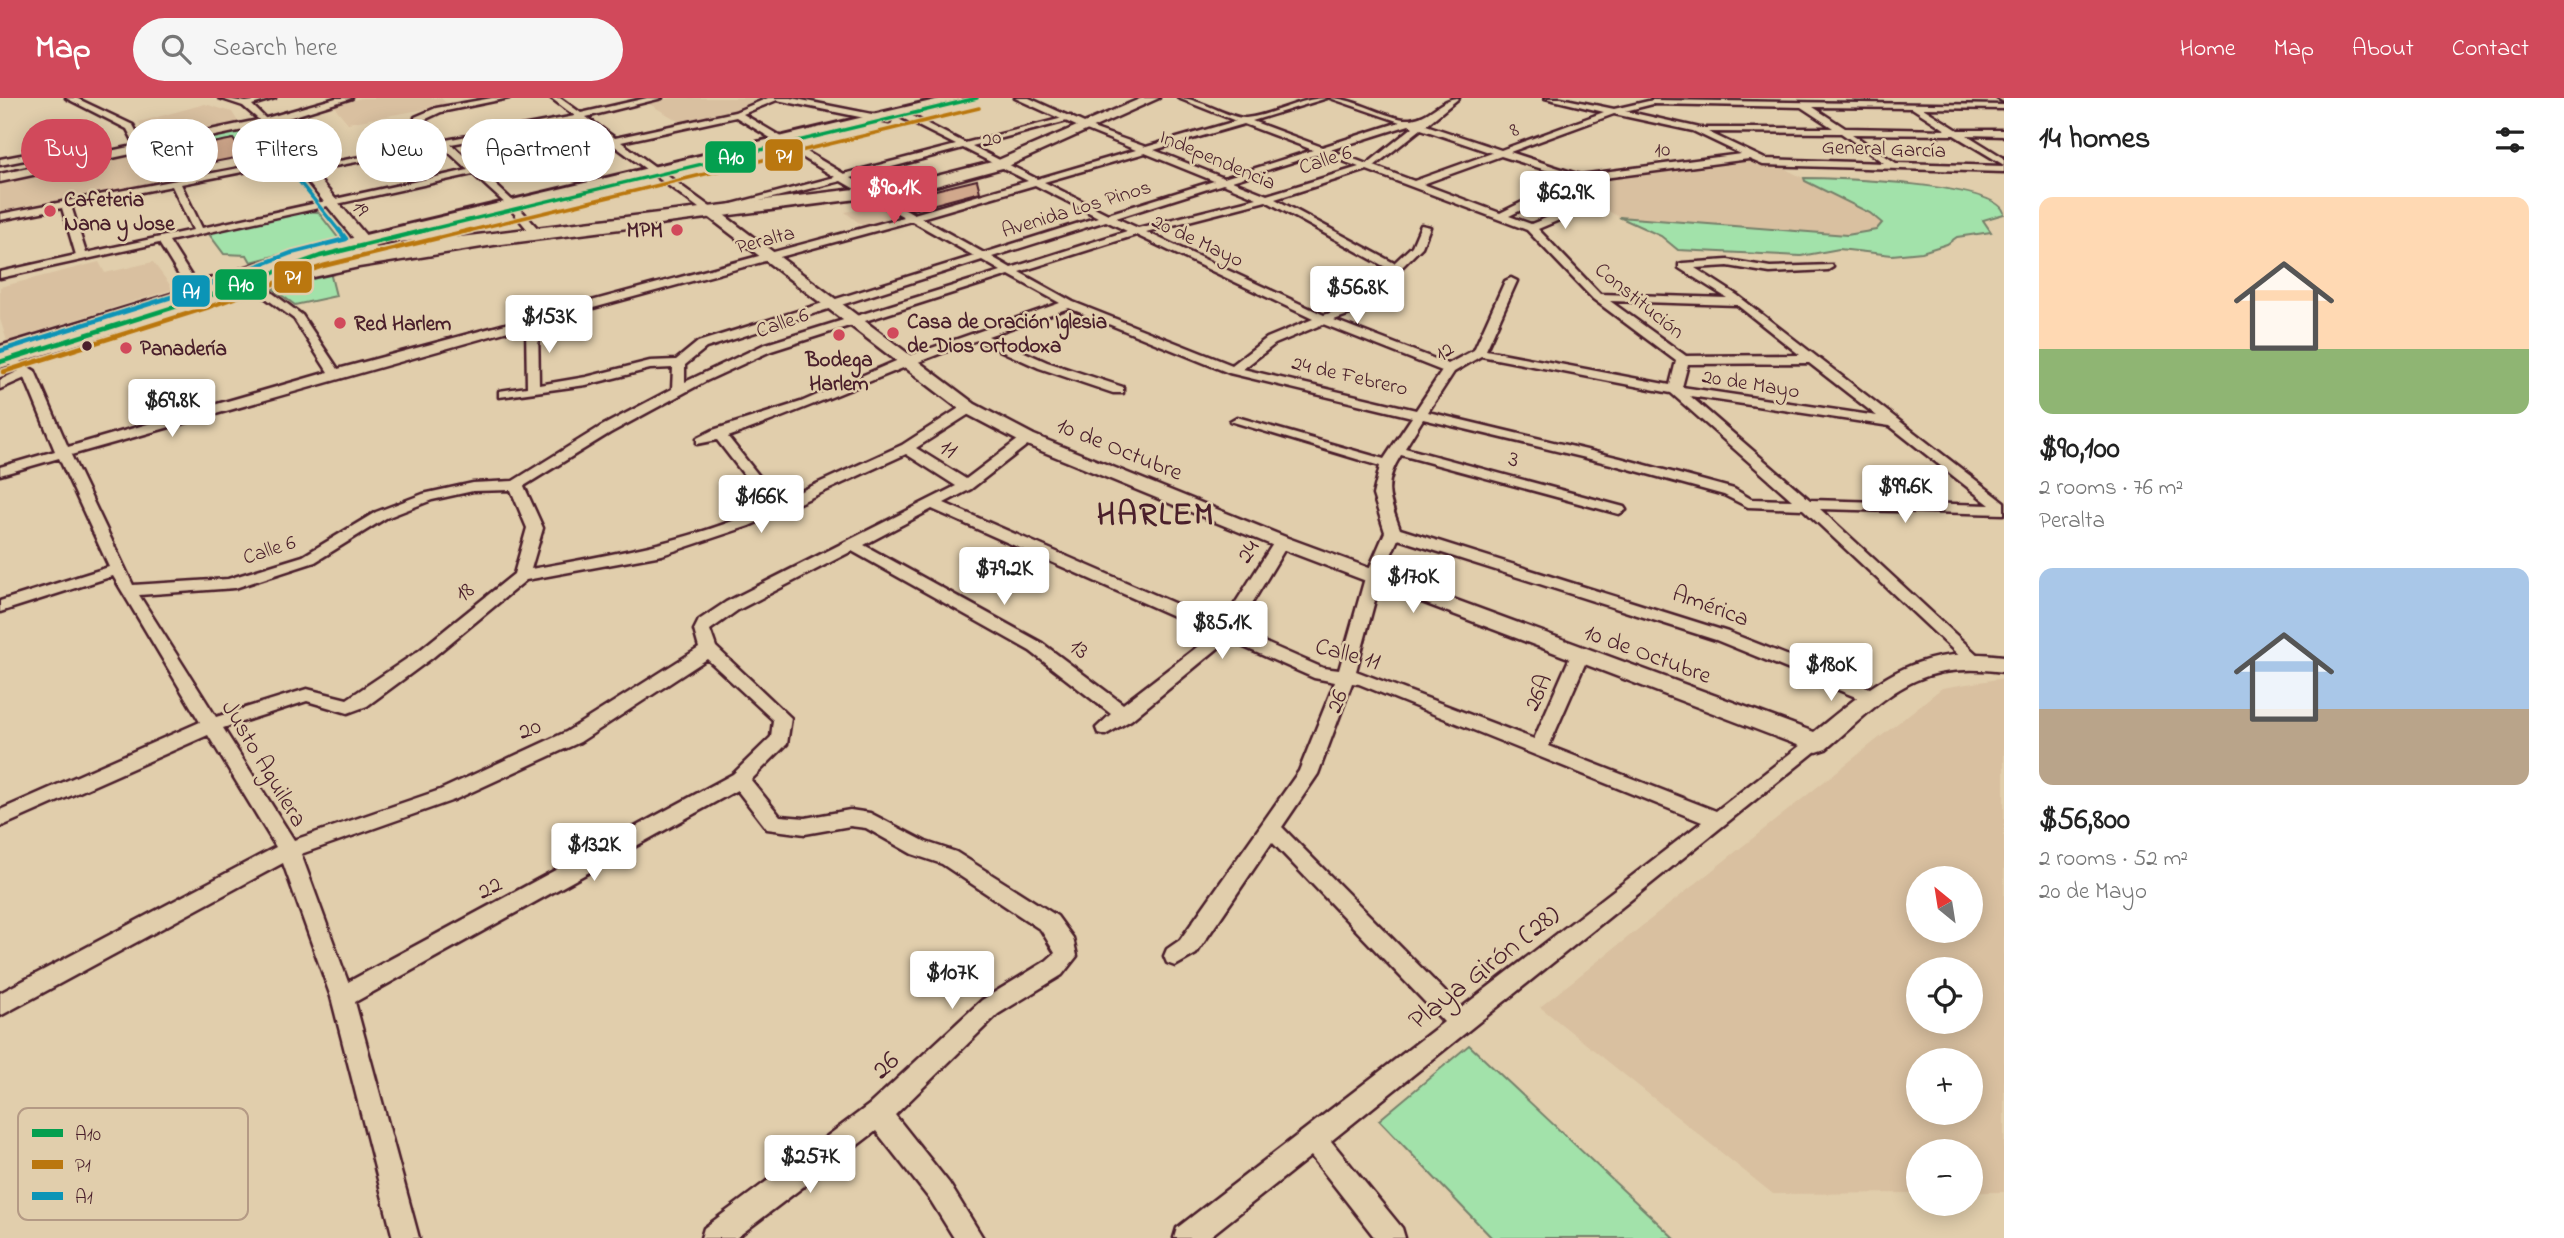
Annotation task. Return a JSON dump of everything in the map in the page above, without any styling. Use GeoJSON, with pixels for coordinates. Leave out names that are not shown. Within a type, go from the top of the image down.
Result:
{"type":"FeatureCollection","features":[{"type":"Feature","properties":{"kind":"main road"},"geometry":{"type":"LineString","coordinates":[[893,117],[959,98]]}},
{"type":"Feature","properties":{"kind":"main road"},"geometry":{"type":"LineString","coordinates":[[143,307],[251,282],[512,206],[977,98]]}},
{"type":"Feature","properties":{"kind":"main road"},"geometry":{"type":"LineString","coordinates":[[2,357],[200,293],[286,260],[369,249],[494,240],[871,195],[954,178],[1001,164],[1153,98]]}},
{"type":"Feature","properties":{"kind":"main road"},"geometry":{"type":"LineString","coordinates":[[2,357],[143,307],[251,282]]}},
{"type":"Feature","properties":{"kind":"street"},"geometry":{"type":"LineString","coordinates":[[74,99],[88,98]]}},
{"type":"Feature","properties":{"kind":"street","name":"19"},"geometry":{"type":"LineString","coordinates":[[223,98],[246,104],[262,119]]}},
{"type":"Feature","properties":{"kind":"street"},"geometry":{"type":"LineString","coordinates":[[246,104],[271,98]]}},
{"type":"Feature","properties":{"kind":"street"},"geometry":{"type":"LineString","coordinates":[[275,119],[347,98]]}},
{"type":"Feature","properties":{"kind":"street"},"geometry":{"type":"LineString","coordinates":[[418,119],[439,110],[505,98]]}},
{"type":"Feature","properties":{"kind":"street","name":"10 de Octubre"},"geometry":{"type":"LineString","coordinates":[[555,98],[580,118]]}},
{"type":"Feature","properties":{"kind":"street"},"geometry":{"type":"LineString","coordinates":[[447,141],[580,118],[584,114],[658,98]]}},
{"type":"Feature","properties":{"kind":"street"},"geometry":{"type":"LineString","coordinates":[[615,141],[737,114],[777,98],[893,117]]}},
{"type":"Feature","properties":{"kind":"street","name":"Independencia"},"geometry":{"type":"LineString","coordinates":[[1020,98],[1267,198],[1395,268]]}},
{"type":"Feature","properties":{"kind":"street","name":"Constitución"},"geometry":{"type":"LineString","coordinates":[[1182,98],[1531,228],[1597,297],[1683,360],[1675,390]]}},
{"type":"Feature","properties":{"kind":"street","name":"Peralta"},"geometry":{"type":"LineString","coordinates":[[0,471],[335,374],[912,218],[1323,98]]}},
{"type":"Feature","properties":{"kind":"street"},"geometry":{"type":"LineString","coordinates":[[1334,98],[1579,178]]}},
{"type":"Feature","properties":{"kind":"street","name":"Calle 6"},"geometry":{"type":"LineString","coordinates":[[128,591],[229,584],[309,559],[381,515],[428,497],[473,487],[516,485],[605,430],[767,348],[1135,232],[1267,198],[1368,167],[1416,124],[1436,114],[1455,98]]}},
{"type":"Feature","properties":{"kind":"street"},"geometry":{"type":"LineString","coordinates":[[1549,98],[1696,129],[2004,133]]}},
{"type":"Feature","properties":{"kind":"street"},"geometry":{"type":"LineString","coordinates":[[1794,98],[1893,165]]}},
{"type":"Feature","properties":{"kind":"street"},"geometry":{"type":"LineString","coordinates":[[1900,98],[2004,162]]}},
{"type":"Feature","properties":{"kind":"street"},"geometry":{"type":"LineString","coordinates":[[74,99],[126,125]]}},
{"type":"Feature","properties":{"kind":"street","name":"8"},"geometry":{"type":"LineString","coordinates":[[1415,184],[1506,153],[1612,112],[1653,102],[2004,107]]}},
{"type":"Feature","properties":{"kind":"street","name":"24 de Febrero"},"geometry":{"type":"LineString","coordinates":[[737,114],[871,195],[1069,303],[1233,370],[1419,412],[1729,492],[1748,503],[2004,510]]}},
{"type":"Feature","properties":{"kind":"street","name":"20 de Mayo"},"geometry":{"type":"LineString","coordinates":[[893,117],[1001,164],[1135,232],[1324,320],[1449,369]]}},
{"type":"Feature","properties":{"kind":"street","name":"20"},"geometry":{"type":"LineString","coordinates":[[711,212],[1068,118]]}},
{"type":"Feature","properties":{"kind":"street","name":"Avenida Los Pinos"},"geometry":{"type":"LineString","coordinates":[[679,364],[702,345],[1321,150],[1416,124]]}},
{"type":"Feature","properties":{"kind":"street"},"geometry":{"type":"LineString","coordinates":[[1696,129],[1751,156]]}},
{"type":"Feature","properties":{"kind":"street","name":"10 de Octubre"},"geometry":{"type":"LineString","coordinates":[[615,142],[773,256],[969,408],[1028,439],[1373,578],[1579,657],[1817,743]]}},
{"type":"Feature","properties":{"kind":"street"},"geometry":{"type":"LineString","coordinates":[[447,147],[461,160]]}},
{"type":"Feature","properties":{"kind":"street"},"geometry":{"type":"LineString","coordinates":[[0,178],[126,152]]}},
{"type":"Feature","properties":{"kind":"street","name":"General García"},"geometry":{"type":"LineString","coordinates":[[1751,156],[1763,162],[2004,170]]}},
{"type":"Feature","properties":{"kind":"street","name":"10"},"geometry":{"type":"LineString","coordinates":[[1501,216],[1566,195],[1579,178],[1751,156]]}},
{"type":"Feature","properties":{"kind":"street"},"geometry":{"type":"LineString","coordinates":[[0,162],[21,158]]}},
{"type":"Feature","properties":{"kind":"street"},"geometry":{"type":"LineString","coordinates":[[0,275],[461,175]]}},
{"type":"Feature","properties":{"kind":"street"},"geometry":{"type":"LineString","coordinates":[[0,217],[176,182],[199,231]]}},
{"type":"Feature","properties":{"kind":"street","name":"19"},"geometry":{"type":"LineString","coordinates":[[313,182],[369,249]]}},
{"type":"Feature","properties":{"kind":"street"},"geometry":{"type":"LineString","coordinates":[[484,182],[512,206],[537,234]]}},
{"type":"Feature","properties":{"kind":"street"},"geometry":{"type":"LineString","coordinates":[[1531,228],[1587,205],[1566,195]]}},
{"type":"Feature","properties":{"kind":"street"},"geometry":{"type":"LineString","coordinates":[[66,204],[82,257]]}},
{"type":"Feature","properties":{"kind":"street"},"geometry":{"type":"LineString","coordinates":[[1233,370],[1271,341],[1371,303],[1384,291],[1395,268],[1414,250],[1425,227]]}},
{"type":"Feature","properties":{"kind":"street"},"geometry":{"type":"LineString","coordinates":[[162,239],[200,293]]}},
{"type":"Feature","properties":{"kind":"street"},"geometry":{"type":"LineString","coordinates":[[1828,267],[1770,270],[1728,263],[1683,266],[1738,302],[2004,510]]}},
{"type":"Feature","properties":{"kind":"street","name":"12"},"geometry":{"type":"LineString","coordinates":[[1393,532],[1380,495],[1388,464],[1449,369],[1479,352],[1511,281]]}},
{"type":"Feature","properties":{"kind":"street"},"geometry":{"type":"LineString","coordinates":[[251,282],[298,317],[335,374]]}},
{"type":"Feature","properties":{"kind":"street"},"geometry":{"type":"LineString","coordinates":[[1597,297],[1738,302]]}},
{"type":"Feature","properties":{"kind":"street"},"geometry":{"type":"LineString","coordinates":[[702,441],[718,433],[806,405],[907,361],[1069,303]]}},
{"type":"Feature","properties":{"kind":"street"},"geometry":{"type":"LineString","coordinates":[[532,321],[533,389]]}},
{"type":"Feature","properties":{"kind":"street"},"geometry":{"type":"LineString","coordinates":[[977,336],[1043,365],[1118,390]]}},
{"type":"Feature","properties":{"kind":"street","name":"20 de Mayo"},"geometry":{"type":"LineString","coordinates":[[1479,352],[1675,390],[1894,424]]}},
{"type":"Feature","properties":{"kind":"street"},"geometry":{"type":"LineString","coordinates":[[2,357],[29,371]]}},
{"type":"Feature","properties":{"kind":"street"},"geometry":{"type":"LineString","coordinates":[[1683,360],[1811,359]]}},
{"type":"Feature","properties":{"kind":"street"},"geometry":{"type":"LineString","coordinates":[[504,394],[586,381],[650,365],[679,364],[678,391]]}},
{"type":"Feature","properties":{"kind":"street"},"geometry":{"type":"LineString","coordinates":[[0,385],[29,371]]}},
{"type":"Feature","properties":{"kind":"street","name":"Justo Aguilera"},"geometry":{"type":"LineString","coordinates":[[29,371],[63,452],[128,591],[214,724],[289,850],[342,997],[406,1238]]}},
{"type":"Feature","properties":{"kind":"street"},"geometry":{"type":"LineString","coordinates":[[1675,390],[1807,505],[1973,659]]}},
{"type":"Feature","properties":{"kind":"street","name":"18"},"geometry":{"type":"LineString","coordinates":[[0,819],[214,724],[296,696],[307,695],[348,706],[361,701],[426,654],[521,576],[662,550],[744,523],[907,448],[969,408]]}},
{"type":"Feature","properties":{"kind":"street"},"geometry":{"type":"LineString","coordinates":[[1237,421],[1388,464]]}},
{"type":"Feature","properties":{"kind":"street"},"geometry":{"type":"LineString","coordinates":[[718,433],[777,508]]}},
{"type":"Feature","properties":{"kind":"street"},"geometry":{"type":"LineString","coordinates":[[708,650],[702,630],[705,624],[732,606],[966,486],[1028,439]]}},
{"type":"Feature","properties":{"kind":"street","name":"11"},"geometry":{"type":"LineString","coordinates":[[907,448],[966,486]]}},
{"type":"Feature","properties":{"kind":"street","name":"3"},"geometry":{"type":"LineString","coordinates":[[1397,450],[1619,510]]}},
{"type":"Feature","properties":{"kind":"street"},"geometry":{"type":"LineString","coordinates":[[516,485],[535,528],[521,576]]}},
{"type":"Feature","properties":{"kind":"street","name":"Calle 11"},"geometry":{"type":"LineString","coordinates":[[933,504],[1320,674],[1361,678],[1717,820]]}},
{"type":"Feature","properties":{"kind":"street","name":"26"},"geometry":{"type":"LineString","coordinates":[[1175,956],[1188,947],[1308,774],[1345,678],[1373,578],[1393,532]]}},
{"type":"Feature","properties":{"kind":"street","name":"América"},"geometry":{"type":"LineString","coordinates":[[1393,532],[1722,636],[1874,697]]}},
{"type":"Feature","properties":{"kind":"street","name":"24"},"geometry":{"type":"LineString","coordinates":[[1105,728],[1225,634],[1281,542]]}},
{"type":"Feature","properties":{"kind":"street","name":"13"},"geometry":{"type":"LineString","coordinates":[[853,545],[1036,647],[1125,715]]}},
{"type":"Feature","properties":{"kind":"street"},"geometry":{"type":"LineString","coordinates":[[0,607],[119,569]]}},
{"type":"Feature","properties":{"kind":"street","name":"20"},"geometry":{"type":"LineString","coordinates":[[0,1005],[289,850],[447,795],[573,737],[708,650]]}},
{"type":"Feature","properties":{"kind":"street","name":"22"},"geometry":{"type":"LineString","coordinates":[[342,997],[740,779],[780,739],[782,718],[708,650]]}},
{"type":"Feature","properties":{"kind":"street","name":"26A"},"geometry":{"type":"LineString","coordinates":[[1539,748],[1579,657]]}},
{"type":"Feature","properties":{"kind":"street"},"geometry":{"type":"LineString","coordinates":[[1817,743],[1874,697],[1914,670],[1973,659],[2004,664]]}},
{"type":"Feature","properties":{"kind":"street","name":"Playa Girón (28)"},"geometry":{"type":"LineString","coordinates":[[1187,1238],[1817,743]]}},
{"type":"Feature","properties":{"kind":"street","name":"26"},"geometry":{"type":"LineString","coordinates":[[714,1238],[878,1114],[990,1007],[1054,968],[1066,956],[1065,945],[1049,923],[949,858],[919,848],[870,821],[850,818],[805,826],[774,822],[740,779]]}},
{"type":"Feature","properties":{"kind":"street"},"geometry":{"type":"LineString","coordinates":[[1271,828],[1459,1022]]}},
{"type":"Feature","properties":{"kind":"street"},"geometry":{"type":"LineString","coordinates":[[878,1114],[940,1192],[970,1238]]}},
{"type":"Feature","properties":{"kind":"street"},"geometry":{"type":"LineString","coordinates":[[1313,1139],[1392,1238]]}},
{"type":"Feature","properties":{"kind":"shaded area"},"geometry":{"type":"Polygon","coordinates":[[[361,98],[441,98],[448,105],[370,119],[356,119],[356,122],[348,123],[334,106],[361,98]]]}},
{"type":"Feature","properties":{"kind":"shaded area"},"geometry":{"type":"Polygon","coordinates":[[[668,98],[763,100],[729,113],[682,123],[646,102],[668,98]]]}},
{"type":"Feature","properties":{"kind":"shaded area"},"geometry":{"type":"Polygon","coordinates":[[[205,104],[232,112],[236,119],[232,119],[232,126],[218,129],[218,119],[150,119],[205,104]]]}},
{"type":"Feature","properties":{"kind":"shaded area"},"geometry":{"type":"Polygon","coordinates":[[[126,155],[126,182],[159,182],[0,214],[0,182],[21,178],[21,182],[112,182],[112,158],[126,155]]]}},
{"type":"Feature","properties":{"kind":"shaded area"},"geometry":{"type":"Polygon","coordinates":[[[1729,160],[1778,165],[1870,213],[1882,223],[1876,230],[1847,235],[1619,217],[1568,188],[1585,178],[1729,160]]]}},
{"type":"Feature","properties":{"kind":"shaded area"},"geometry":{"type":"Polygon","coordinates":[[[883,205],[896,218],[863,226],[845,212],[883,205]]]}},
{"type":"Feature","properties":{"kind":"shaded area"},"geometry":{"type":"Polygon","coordinates":[[[99,262],[105,273],[153,262],[173,289],[7,341],[0,319],[0,287],[99,262]]]}},
{"type":"Feature","properties":{"kind":"shaded area"},"geometry":{"type":"Polygon","coordinates":[[[2004,678],[2004,1192],[1983,1192],[1983,1139],[1906,1139],[1906,1193],[1773,1194],[1540,1007],[1942,688],[2004,678]]]}},
{"type":"Feature","properties":{"kind":"green space"},"geometry":{"type":"Polygon","coordinates":[[[232,131],[232,139],[218,142],[218,134],[232,131]]]}},
{"type":"Feature","properties":{"kind":"green space"},"geometry":{"type":"Polygon","coordinates":[[[1804,178],[1879,181],[1948,189],[1976,195],[1996,204],[2004,214],[1983,220],[1991,232],[1957,237],[1947,244],[1922,252],[1892,255],[1839,249],[1801,256],[1678,250],[1661,236],[1619,217],[1847,235],[1876,230],[1882,223],[1870,213],[1805,181],[1804,178]]]}},
{"type":"Feature","properties":{"kind":"green space"},"geometry":{"type":"Polygon","coordinates":[[[303,211],[318,212],[339,239],[251,262],[247,255],[224,254],[209,234],[218,229],[303,211]]]}},
{"type":"Feature","properties":{"kind":"green space"},"geometry":{"type":"Polygon","coordinates":[[[330,272],[336,296],[295,305],[269,286],[330,272]]]}},
{"type":"Feature","properties":{"kind":"green space"},"geometry":{"type":"Polygon","coordinates":[[[1469,1045],[1674,1238],[1492,1238],[1379,1120],[1469,1045]]]}},
{"type":"Feature","properties":{"kind":"building"},"geometry":{"type":"Polygon","coordinates":[[[232,139],[232,159],[218,161],[218,142],[232,139]]]}},
{"type":"Feature","properties":{"kind":"building"},"geometry":{"type":"Polygon","coordinates":[[[977,180],[980,192],[913,210],[894,200],[977,180]]]}},
{"type":"Feature","properties":{"kind":"transit line","name":"A10"},"geometry":{"type":"LineString","coordinates":[[0,362],[206,297],[320,256],[977,98]]}},
{"type":"Feature","properties":{"kind":"transit line","name":"P1"},"geometry":{"type":"LineString","coordinates":[[3,372],[209,307],[323,266],[979,108]]}},
{"type":"Feature","properties":{"kind":"transit line","name":"A1"},"geometry":{"type":"LineString","coordinates":[[0,351],[203,287],[291,253],[346,239],[300,182]]}},
{"type":"Feature","properties":{"kind":"place","name":"Cafeteria Nana y Jose"},"geometry":{"type":"Point","coordinates":[50,211]}},
{"type":"Feature","properties":{"kind":"place","name":"MPM"},"geometry":{"type":"Point","coordinates":[677,230]}},
{"type":"Feature","properties":{"kind":"place","name":"Red Harlem"},"geometry":{"type":"Point","coordinates":[340,323]}},
{"type":"Feature","properties":{"kind":"place","name":"Casa de Oración Iglesia de Dios Ortodoxa"},"geometry":{"type":"Point","coordinates":[893,333]}},
{"type":"Feature","properties":{"kind":"place","name":"Bodega Harlem"},"geometry":{"type":"Point","coordinates":[839,335]}},
{"type":"Feature","properties":{"kind":"place","name":"Panadería"},"geometry":{"type":"Point","coordinates":[126,348]}},
{"type":"Feature","properties":{"kind":"district","name":"HARLEM"},"geometry":{"type":"Point","coordinates":[1156,513]}}]}
